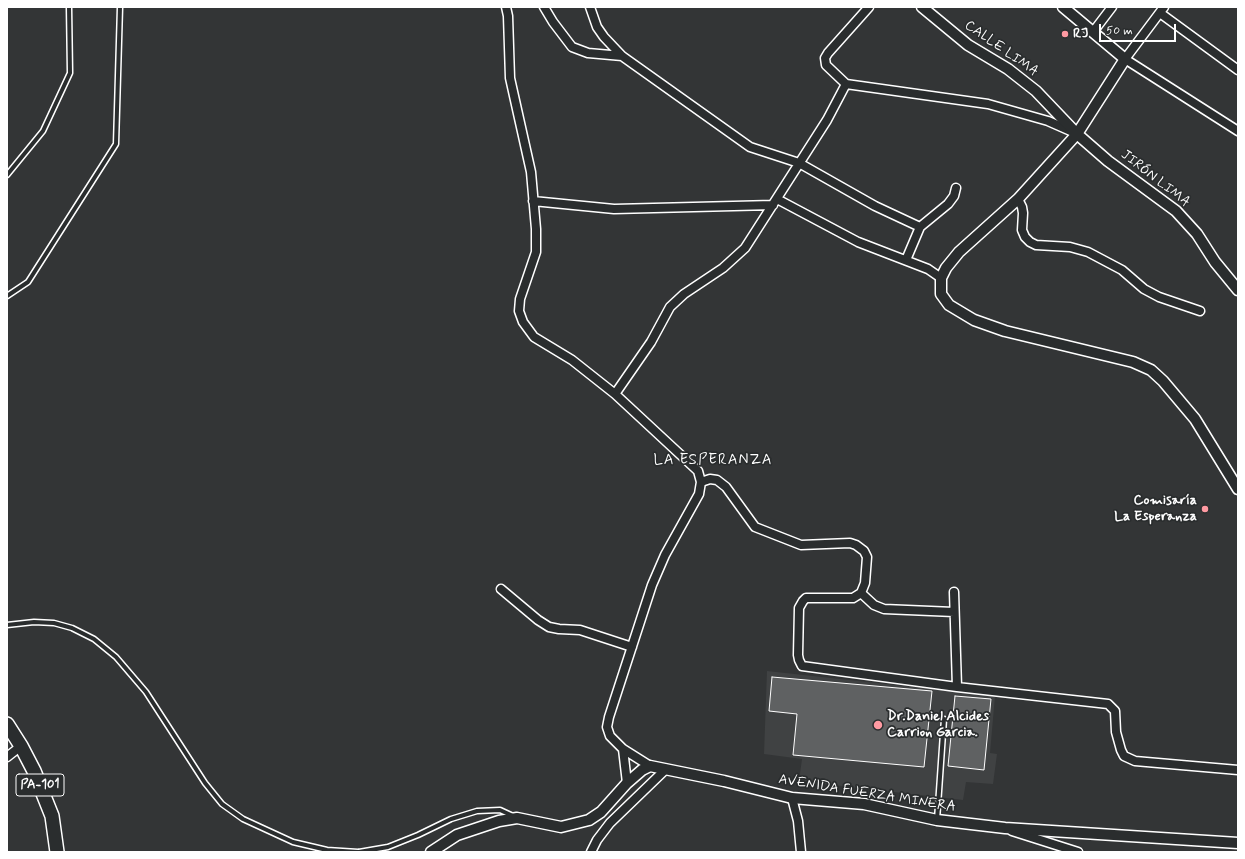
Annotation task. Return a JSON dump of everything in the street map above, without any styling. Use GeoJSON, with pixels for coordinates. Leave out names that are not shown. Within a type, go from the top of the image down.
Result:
{"type":"FeatureCollection","features":[{"type":"Feature","properties":{"kind":"main road","name":"PA-101"},"geometry":{"type":"LineString","coordinates":[[7,724],[34,771],[52,816],[58,852]]}},
{"type":"Feature","properties":{"kind":"street"},"geometry":{"type":"LineString","coordinates":[[506,7],[508,16],[510,78],[531,172],[536,230],[536,252],[520,299],[519,311],[523,322],[534,337],[572,360],[615,394],[698,471],[701,482],[699,494],[664,555],[654,579],[607,727],[610,736],[623,749],[650,766]]}},
{"type":"Feature","properties":{"kind":"street"},"geometry":{"type":"LineString","coordinates":[[544,7],[553,22],[572,47],[588,53],[622,56]]}},
{"type":"Feature","properties":{"kind":"street"},"geometry":{"type":"LineString","coordinates":[[590,7],[597,27],[604,37],[622,56],[750,147],[798,163],[875,206],[920,227]]}},
{"type":"Feature","properties":{"kind":"street"},"geometry":{"type":"LineString","coordinates":[[869,7],[825,58],[826,65],[846,84],[988,104],[1048,121],[1077,134]]}},
{"type":"Feature","properties":{"kind":"street","name":"CALLE LIMA"},"geometry":{"type":"LineString","coordinates":[[922,7],[968,45],[1008,69],[1036,91],[1077,134]]}},
{"type":"Feature","properties":{"kind":"street"},"geometry":{"type":"LineString","coordinates":[[1063,7],[1125,59],[1238,131]]}},
{"type":"Feature","properties":{"kind":"street"},"geometry":{"type":"LineString","coordinates":[[1093,32],[1112,7]]}},
{"type":"Feature","properties":{"kind":"street"},"geometry":{"type":"LineString","coordinates":[[1238,70],[1162,10],[1125,59],[1077,134],[1018,200],[960,252],[946,268],[941,278],[941,294],[949,305],[974,320],[1006,331],[1133,362],[1151,370],[1163,381],[1195,419],[1238,489]]}},
{"type":"Feature","properties":{"kind":"street"},"geometry":{"type":"LineString","coordinates":[[615,394],[651,342],[670,307],[684,294],[723,268],[745,248],[826,120],[846,84]]}},
{"type":"Feature","properties":{"kind":"street","name":"JIRÓN LIMA"},"geometry":{"type":"LineString","coordinates":[[1077,134],[1108,161],[1176,211],[1198,234],[1215,262],[1238,290]]}},
{"type":"Feature","properties":{"kind":"street"},"geometry":{"type":"LineString","coordinates":[[906,260],[920,227],[948,204],[954,196],[956,188]]}},
{"type":"Feature","properties":{"kind":"street"},"geometry":{"type":"LineString","coordinates":[[1018,200],[1022,207],[1023,213],[1022,230],[1025,238],[1030,242],[1036,245],[1070,247],[1088,252],[1122,270],[1144,289],[1200,311]]}},
{"type":"Feature","properties":{"kind":"street"},"geometry":{"type":"LineString","coordinates":[[533,201],[614,209],[775,202],[858,242],[928,269],[941,278]]}},
{"type":"Feature","properties":{"kind":"street"},"geometry":{"type":"LineString","coordinates":[[701,482],[710,479],[717,480],[726,487],[756,527],[801,545],[850,543],[864,551],[867,557],[864,590],[861,593],[853,598],[806,598],[802,601],[799,608],[798,639],[799,660],[802,666],[957,687],[1108,704],[1115,710],[1116,732],[1124,756],[1135,761],[1238,770]]}},
{"type":"Feature","properties":{"kind":"street"},"geometry":{"type":"LineString","coordinates":[[501,589],[538,620],[549,627],[580,630],[632,647]]}},
{"type":"Feature","properties":{"kind":"street"},"geometry":{"type":"LineString","coordinates":[[954,592],[957,687]]}},
{"type":"Feature","properties":{"kind":"street"},"geometry":{"type":"LineString","coordinates":[[861,593],[874,605],[884,609],[954,612]]}},
{"type":"Feature","properties":{"kind":"street"},"geometry":{"type":"LineString","coordinates":[[7,757],[21,746]]}},
{"type":"Feature","properties":{"kind":"street"},"geometry":{"type":"LineString","coordinates":[[623,749],[627,782]]}},
{"type":"Feature","properties":{"kind":"street"},"geometry":{"type":"LineString","coordinates":[[431,852],[457,835],[499,821],[517,818],[561,827],[589,820],[601,812],[627,782],[642,770],[650,766]]}},
{"type":"Feature","properties":{"kind":"street","name":"AVENIDA FUERZA MINERA"},"geometry":{"type":"LineString","coordinates":[[650,766],[724,780],[792,798],[864,804],[937,820],[1005,828],[1238,843]]}},
{"type":"Feature","properties":{"kind":"street"},"geometry":{"type":"LineString","coordinates":[[591,852],[597,840],[610,823],[666,769]]}},
{"type":"Feature","properties":{"kind":"street"},"geometry":{"type":"LineString","coordinates":[[792,798],[798,821],[801,852]]}},
{"type":"Feature","properties":{"kind":"street"},"geometry":{"type":"LineString","coordinates":[[1005,828],[1078,852]]}},
{"type":"Feature","properties":{"kind":"lane"},"geometry":{"type":"LineString","coordinates":[[7,175],[43,131],[70,73],[69,7]]}},
{"type":"Feature","properties":{"kind":"lane"},"geometry":{"type":"LineString","coordinates":[[7,296],[28,282],[116,144],[120,7]]}},
{"type":"Feature","properties":{"kind":"lane"},"geometry":{"type":"LineString","coordinates":[[7,625],[34,622],[54,623],[72,628],[94,639],[116,658],[146,692],[205,783],[222,804],[243,819],[292,842],[327,850],[359,852],[388,847],[418,835],[451,819],[477,810],[500,810],[517,818]]}},
{"type":"Feature","properties":{"kind":"lane"},"geometry":{"type":"LineString","coordinates":[[937,820],[944,719]]}},
{"type":"Feature","properties":{"kind":"shaded area","name":"Dr.Daniel Alcides Carrion Garcia."},"geometry":{"type":"Polygon","coordinates":[[[767,671],[995,696],[990,753],[997,754],[993,784],[966,782],[963,800],[799,781],[802,759],[764,754],[767,671]]]}},
{"type":"Feature","properties":{"kind":"building"},"geometry":{"type":"Polygon","coordinates":[[[772,677],[932,691],[924,767],[793,755],[797,714],[769,711],[772,677]]]}},
{"type":"Feature","properties":{"kind":"building"},"geometry":{"type":"Polygon","coordinates":[[[955,696],[991,699],[984,770],[948,766],[955,696]]]}},
{"type":"Feature","properties":{"kind":"place","name":"RJ"},"geometry":{"type":"Point","coordinates":[1065,34]}},
{"type":"Feature","properties":{"kind":"place","name":"Comisaría La Esperanza"},"geometry":{"type":"Point","coordinates":[1205,509]}},
{"type":"Feature","properties":{"kind":"place","name":"Dr.Daniel Alcides Carrion Garcia."},"geometry":{"type":"Point","coordinates":[878,725]}},
{"type":"Feature","properties":{"kind":"district","name":"LA ESPERANZA"},"geometry":{"type":"Point","coordinates":[713,461]}}]}
